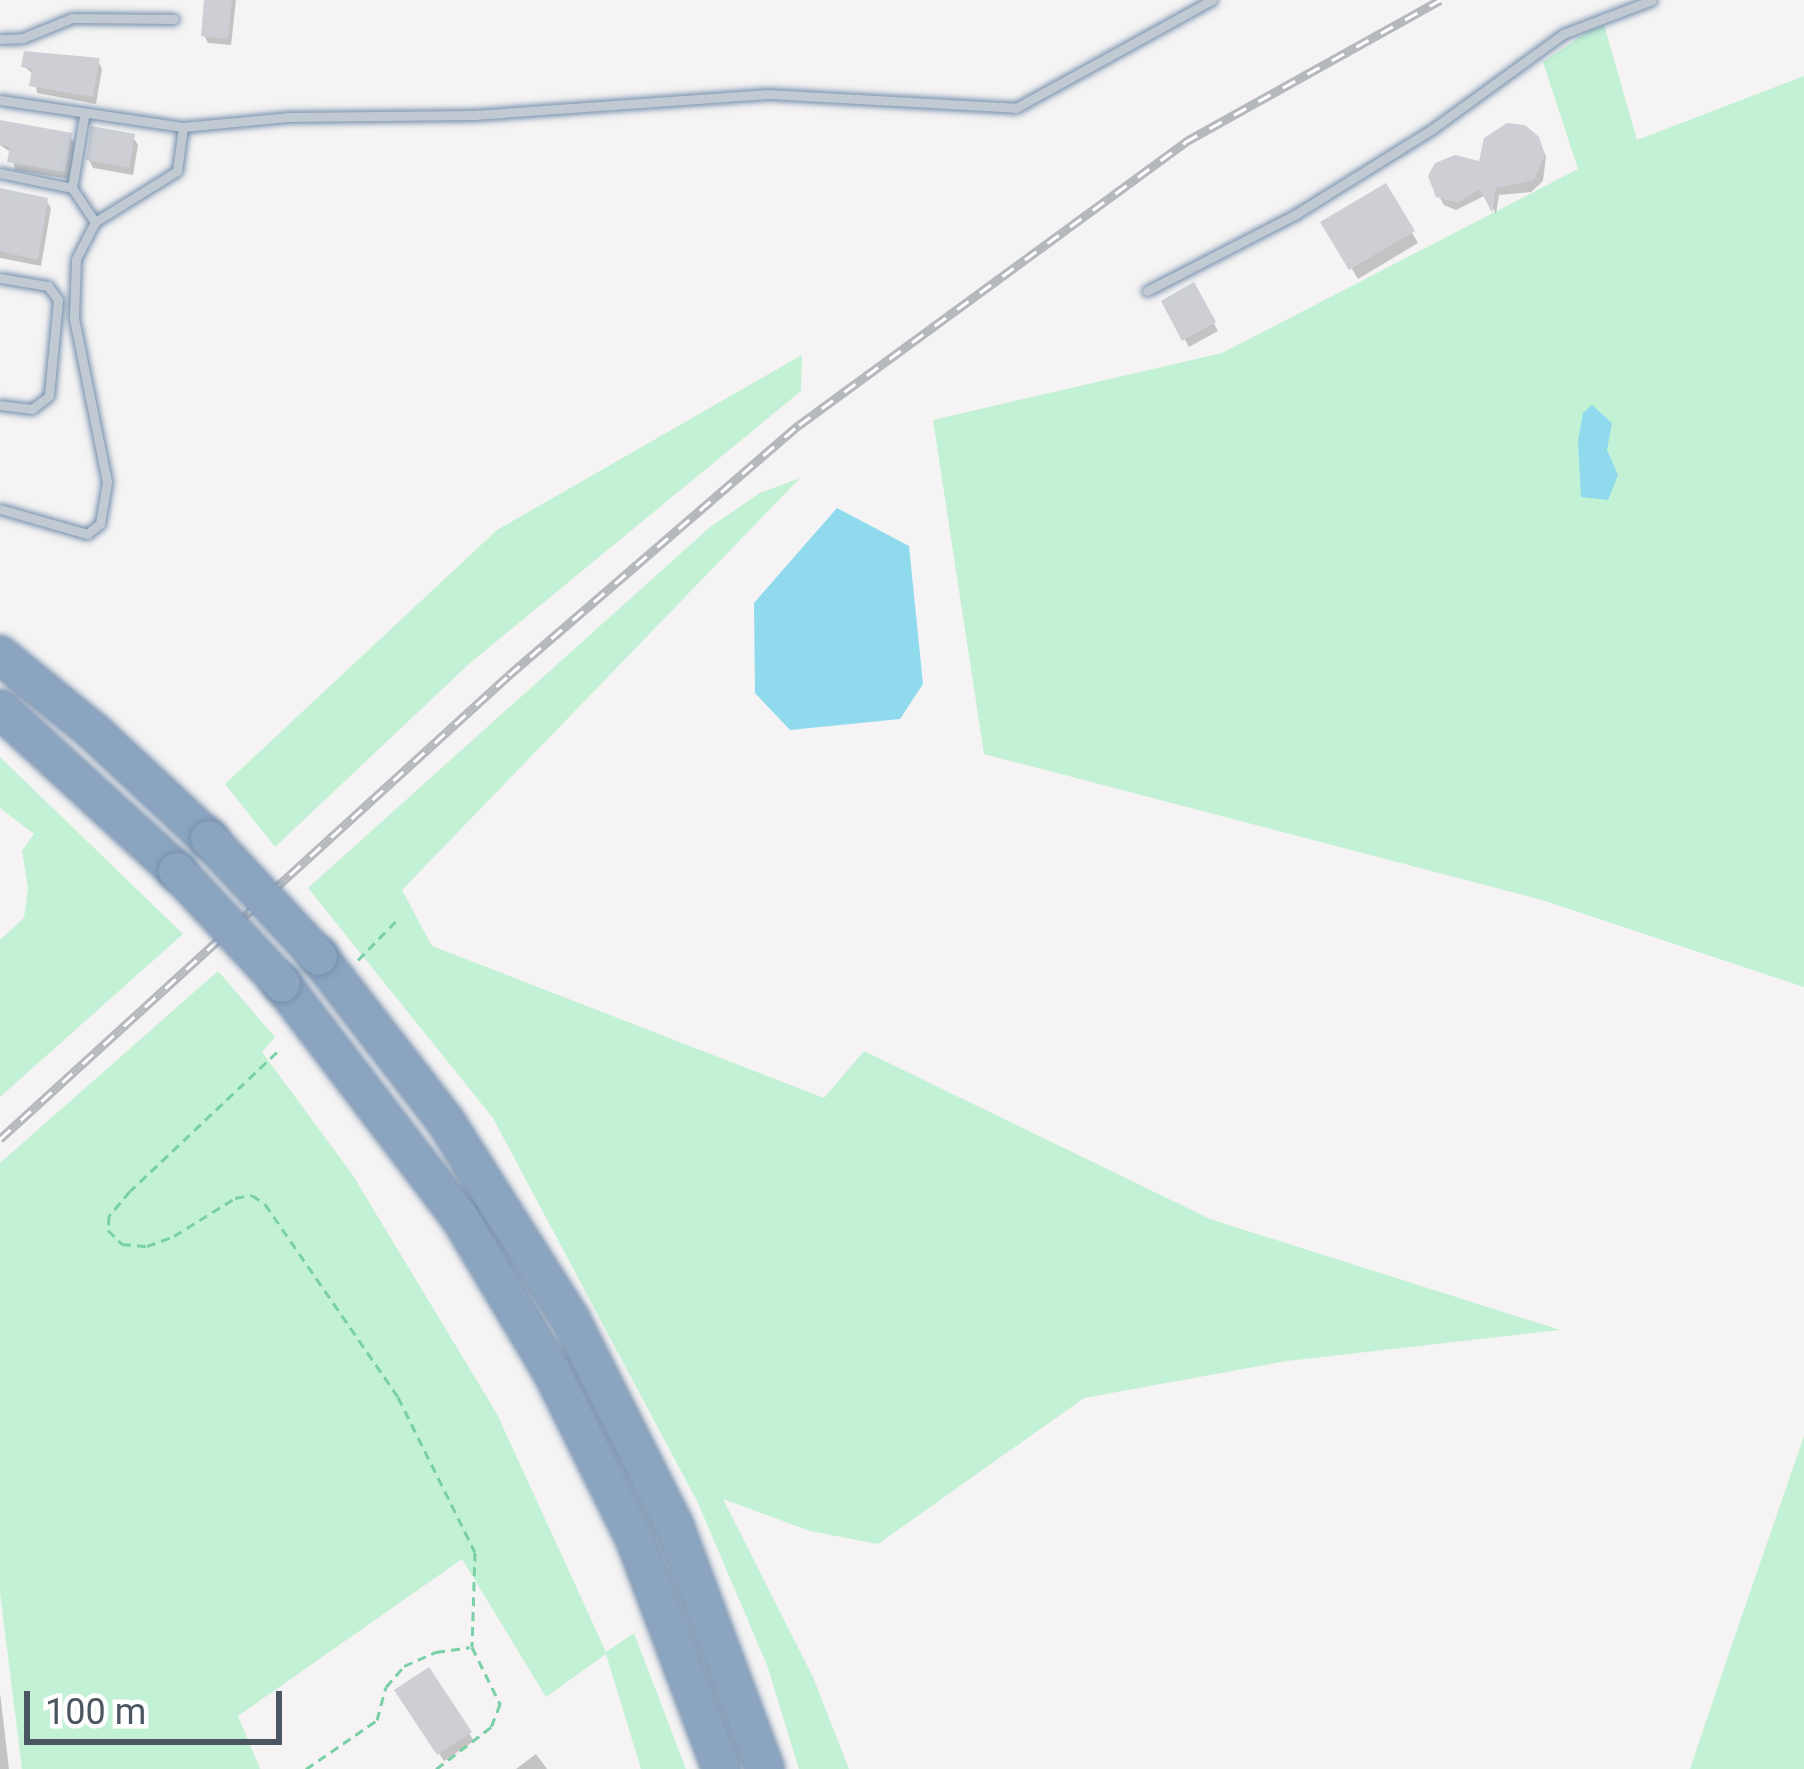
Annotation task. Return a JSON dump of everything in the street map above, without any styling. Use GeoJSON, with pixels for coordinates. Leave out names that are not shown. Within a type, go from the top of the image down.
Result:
{"type":"FeatureCollection","features":[{"type":"Feature","properties":{"kind":"highway"},"geometry":{"type":"LineString","coordinates":[[0,655],[93,731],[209,839],[319,957],[472,1160],[581,1339],[674,1526],[765,1769]]}},
{"type":"Feature","properties":{"kind":"highway"},"geometry":{"type":"LineString","coordinates":[[0,709],[177,871],[282,984],[405,1139],[541,1352],[634,1538],[721,1769]]}},
{"type":"Feature","properties":{"kind":"lane"},"geometry":{"type":"LineString","coordinates":[[1,103],[183,127],[768,94],[1016,108],[1212,0]]}},
{"type":"Feature","properties":{"kind":"lane"},"geometry":{"type":"LineString","coordinates":[[1147,291],[1296,214],[1431,130],[1563,34],[1652,0]]}},
{"type":"Feature","properties":{"kind":"lane"},"geometry":{"type":"LineString","coordinates":[[0,39],[23,38],[72,18],[174,19]]}},
{"type":"Feature","properties":{"kind":"lane"},"geometry":{"type":"LineString","coordinates":[[72,188],[85,116]]}},
{"type":"Feature","properties":{"kind":"lane"},"geometry":{"type":"LineString","coordinates":[[0,508],[87,534],[100,524],[107,482],[74,317],[76,260],[95,222],[177,171],[183,127]]}},
{"type":"Feature","properties":{"kind":"lane"},"geometry":{"type":"LineString","coordinates":[[0,173],[72,188],[95,222]]}},
{"type":"Feature","properties":{"kind":"lane"},"geometry":{"type":"LineString","coordinates":[[0,278],[48,286],[58,300],[49,396],[32,409],[0,405]]}},
{"type":"Feature","properties":{"kind":"path"},"geometry":{"type":"LineString","coordinates":[[358,960],[397,920]]}},
{"type":"Feature","properties":{"kind":"path"},"geometry":{"type":"LineString","coordinates":[[277,1052],[130,1191],[110,1216],[108,1231],[122,1244],[147,1246],[189,1228],[235,1198],[252,1195],[266,1204],[398,1397],[475,1552],[472,1646],[500,1704],[491,1727],[436,1769]]}},
{"type":"Feature","properties":{"kind":"path"},"geometry":{"type":"LineString","coordinates":[[306,1769],[376,1720],[386,1687],[404,1666],[436,1652],[472,1646]]}},
{"type":"Feature","properties":{"kind":"green space"},"geometry":{"type":"Polygon","coordinates":[[[1603,21],[1637,140],[1804,76],[1804,987],[1542,900],[984,754],[933,420],[1222,353],[1578,169],[1543,62],[1603,21]]]}},
{"type":"Feature","properties":{"kind":"green space"},"geometry":{"type":"Polygon","coordinates":[[[802,355],[801,391],[470,663],[275,847],[225,784],[497,530],[802,355]]]}},
{"type":"Feature","properties":{"kind":"green space"},"geometry":{"type":"Polygon","coordinates":[[[800,478],[402,890],[432,946],[824,1098],[864,1051],[1210,1219],[1560,1330],[1287,1361],[1084,1398],[878,1544],[810,1531],[723,1499],[813,1677],[849,1769],[799,1769],[767,1665],[698,1503],[493,1118],[308,888],[710,527],[760,493],[800,478]]]}},
{"type":"Feature","properties":{"kind":"green space"},"geometry":{"type":"Polygon","coordinates":[[[0,757],[183,934],[0,1097],[0,940],[24,918],[28,888],[22,851],[34,834],[0,808],[0,757]]]}},
{"type":"Feature","properties":{"kind":"green space"},"geometry":{"type":"Polygon","coordinates":[[[218,971],[275,1037],[262,1052],[352,1174],[497,1414],[606,1652],[634,1633],[686,1769],[641,1769],[606,1654],[546,1697],[462,1559],[238,1716],[260,1769],[22,1769],[0,1593],[0,1163],[218,971]]]}},
{"type":"Feature","properties":{"kind":"green space"},"geometry":{"type":"Polygon","coordinates":[[[1804,1436],[1804,1769],[1690,1769],[1726,1662],[1804,1436]]]}},
{"type":"Feature","properties":{"kind":"water"},"geometry":{"type":"Polygon","coordinates":[[[1592,405],[1612,423],[1607,450],[1618,475],[1608,500],[1581,497],[1578,441],[1583,413],[1592,405]]]}},
{"type":"Feature","properties":{"kind":"water"},"geometry":{"type":"Polygon","coordinates":[[[837,508],[909,546],[923,684],[900,719],[790,730],[755,693],[754,603],[837,508]]]}},
{"type":"Feature","properties":{"kind":"building"},"geometry":{"type":"Polygon","coordinates":[[[204,0],[232,0],[228,39],[201,36],[204,0]]]}},
{"type":"Feature","properties":{"kind":"building"},"geometry":{"type":"Polygon","coordinates":[[[24,51],[100,58],[93,97],[29,86],[32,69],[21,67],[24,51]]]}},
{"type":"Feature","properties":{"kind":"building"},"geometry":{"type":"Polygon","coordinates":[[[0,120],[72,133],[65,172],[7,162],[10,147],[0,145],[0,120]]]}},
{"type":"Feature","properties":{"kind":"building"},"geometry":{"type":"Polygon","coordinates":[[[1507,123],[1525,125],[1539,137],[1545,155],[1534,180],[1496,188],[1492,213],[1480,189],[1458,203],[1436,197],[1428,176],[1435,163],[1455,155],[1479,161],[1484,138],[1507,123]]]}},
{"type":"Feature","properties":{"kind":"building"},"geometry":{"type":"Polygon","coordinates":[[[91,126],[135,134],[129,168],[86,160],[91,126]]]}},
{"type":"Feature","properties":{"kind":"building"},"geometry":{"type":"Polygon","coordinates":[[[1386,183],[1415,231],[1349,270],[1320,222],[1386,183]]]}},
{"type":"Feature","properties":{"kind":"building"},"geometry":{"type":"Polygon","coordinates":[[[0,188],[48,198],[38,260],[0,251],[0,188]]]}},
{"type":"Feature","properties":{"kind":"building"},"geometry":{"type":"Polygon","coordinates":[[[1194,282],[1216,322],[1182,341],[1161,301],[1194,282]]]}},
{"type":"Feature","properties":{"kind":"building"},"geometry":{"type":"Polygon","coordinates":[[[429,1667],[472,1732],[437,1755],[394,1690],[429,1667]]]}},
{"type":"Feature","properties":{"kind":"railway"},"geometry":{"type":"LineString","coordinates":[[0,1139],[509,675],[799,425],[1185,142],[1440,0]]}}]}
